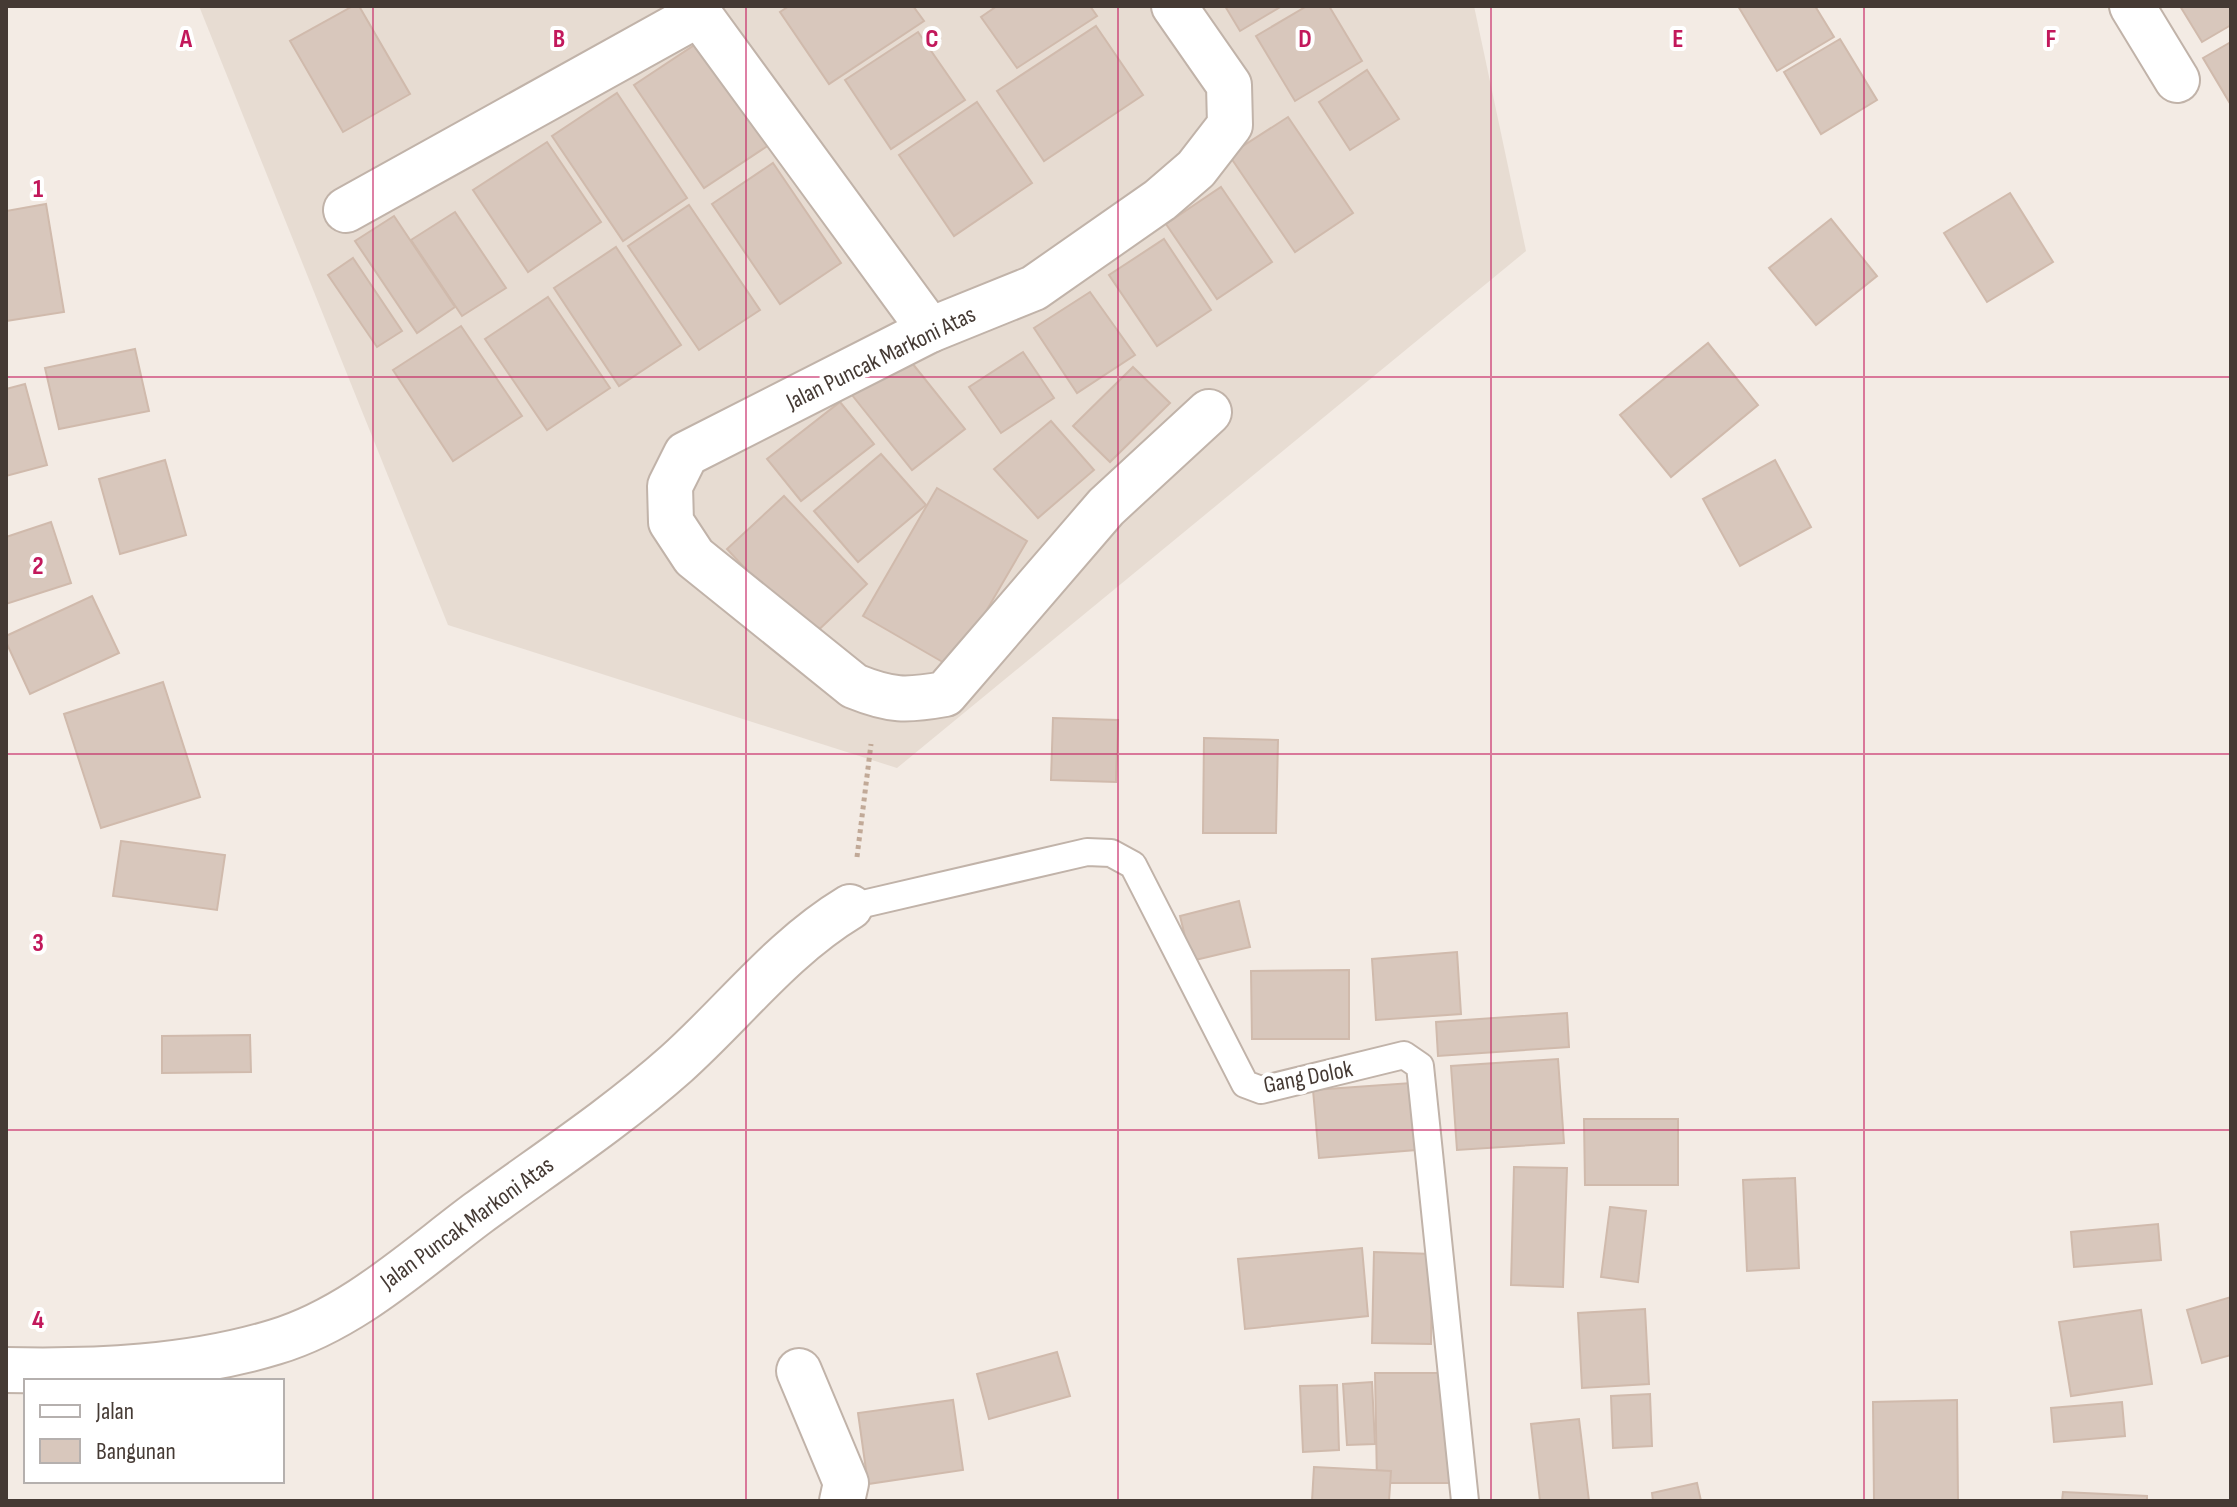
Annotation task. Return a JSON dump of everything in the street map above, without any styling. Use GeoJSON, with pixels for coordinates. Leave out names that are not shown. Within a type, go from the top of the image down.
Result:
{"type":"FeatureCollection","features":[{"type":"Feature","properties":{"kind":"street","name":"Jalan Puncak Markoni Atas"},"geometry":{"type":"LineString","coordinates":[[878,696],[854,686],[694,557],[671,522],[670,486],[686,454],[930,330],[1034,288],[1160,200],[1196,169],[1230,125],[1229,85],[1174,6]]}},
{"type":"Feature","properties":{"kind":"street"},"geometry":{"type":"LineString","coordinates":[[2132,6],[2177,80]]}},
{"type":"Feature","properties":{"kind":"street"},"geometry":{"type":"LineString","coordinates":[[346,210],[698,10],[930,330]]}},
{"type":"Feature","properties":{"kind":"street"},"geometry":{"type":"LineString","coordinates":[[878,696],[907,701],[945,694],[1106,507],[1209,412]]}},
{"type":"Feature","properties":{"kind":"street","name":"Jalan Puncak Markoni Atas"},"geometry":{"type":"LineString","coordinates":[[6,1370],[143,1366],[234,1352],[277,1342],[359,1302],[607,1120],[677,1063],[805,938],[850,907]]}},
{"type":"Feature","properties":{"kind":"street"},"geometry":{"type":"LineString","coordinates":[[799,1371],[846,1483],[842,1501]]}},
{"type":"Feature","properties":{"kind":"lane","name":"Gang Dolok"},"geometry":{"type":"LineString","coordinates":[[850,907],[1087,852],[1111,853],[1133,865],[1245,1084],[1261,1090],[1404,1055],[1420,1066],[1465,1501]]}},
{"type":"Feature","properties":{"kind":"path"},"geometry":{"type":"LineString","coordinates":[[850,907],[878,696]]}},
{"type":"Feature","properties":{"kind":"shaded area"},"geometry":{"type":"Polygon","coordinates":[[[199,6],[1474,6],[1526,251],[897,768],[448,625],[199,6]]]}},
{"type":"Feature","properties":{"kind":"building"},"geometry":{"type":"Polygon","coordinates":[[[353,6],[359,6],[410,94],[343,132],[290,41],[353,6]]]}},
{"type":"Feature","properties":{"kind":"building"},"geometry":{"type":"Polygon","coordinates":[[[789,6],[913,6],[924,21],[829,84],[780,12],[789,6]]]}},
{"type":"Feature","properties":{"kind":"building"},"geometry":{"type":"Polygon","coordinates":[[[997,6],[1090,6],[1097,16],[1017,68],[981,17],[997,6]]]}},
{"type":"Feature","properties":{"kind":"building"},"geometry":{"type":"Polygon","coordinates":[[[1225,6],[1282,6],[1240,31],[1225,6]]]}},
{"type":"Feature","properties":{"kind":"building"},"geometry":{"type":"Polygon","coordinates":[[[1307,6],[1329,6],[1362,61],[1295,101],[1256,36],[1307,6]]]}},
{"type":"Feature","properties":{"kind":"building"},"geometry":{"type":"Polygon","coordinates":[[[1738,6],[1815,6],[1834,37],[1777,71],[1738,6]]]}},
{"type":"Feature","properties":{"kind":"building"},"geometry":{"type":"Polygon","coordinates":[[[2180,6],[2231,6],[2231,25],[2202,42],[2180,6]]]}},
{"type":"Feature","properties":{"kind":"building"},"geometry":{"type":"Polygon","coordinates":[[[1096,26],[1143,95],[1044,161],[997,91],[1096,26]]]}},
{"type":"Feature","properties":{"kind":"building"},"geometry":{"type":"Polygon","coordinates":[[[918,32],[965,100],[891,149],[845,80],[918,32]]]}},
{"type":"Feature","properties":{"kind":"building"},"geometry":{"type":"Polygon","coordinates":[[[1840,39],[1877,100],[1821,134],[1784,72],[1840,39]]]}},
{"type":"Feature","properties":{"kind":"building"},"geometry":{"type":"Polygon","coordinates":[[[699,42],[769,145],[704,188],[634,85],[699,42]]]}},
{"type":"Feature","properties":{"kind":"building"},"geometry":{"type":"Polygon","coordinates":[[[2231,42],[2231,105],[2203,58],[2231,42]]]}},
{"type":"Feature","properties":{"kind":"building"},"geometry":{"type":"Polygon","coordinates":[[[1367,70],[1399,119],[1350,150],[1319,102],[1367,70]]]}},
{"type":"Feature","properties":{"kind":"building"},"geometry":{"type":"Polygon","coordinates":[[[617,93],[687,198],[623,241],[552,136],[617,93]]]}},
{"type":"Feature","properties":{"kind":"building"},"geometry":{"type":"Polygon","coordinates":[[[977,102],[1032,183],[954,236],[899,155],[977,102]]]}},
{"type":"Feature","properties":{"kind":"building"},"geometry":{"type":"Polygon","coordinates":[[[1288,117],[1353,213],[1295,252],[1229,155],[1288,117]]]}},
{"type":"Feature","properties":{"kind":"building"},"geometry":{"type":"Polygon","coordinates":[[[547,142],[601,222],[528,272],[473,190],[547,142]]]}},
{"type":"Feature","properties":{"kind":"building"},"geometry":{"type":"Polygon","coordinates":[[[773,163],[841,263],[780,304],[712,204],[773,163]]]}},
{"type":"Feature","properties":{"kind":"building"},"geometry":{"type":"Polygon","coordinates":[[[1221,187],[1272,262],[1217,299],[1166,224],[1221,187]]]}},
{"type":"Feature","properties":{"kind":"building"},"geometry":{"type":"Polygon","coordinates":[[[2010,193],[2053,262],[1987,302],[1944,233],[2010,193]]]}},
{"type":"Feature","properties":{"kind":"building"},"geometry":{"type":"Polygon","coordinates":[[[46,204],[64,312],[6,321],[6,211],[46,204]]]}},
{"type":"Feature","properties":{"kind":"building"},"geometry":{"type":"Polygon","coordinates":[[[689,205],[760,310],[699,350],[628,246],[689,205]]]}},
{"type":"Feature","properties":{"kind":"building"},"geometry":{"type":"Polygon","coordinates":[[[455,212],[506,288],[462,316],[411,240],[455,212]]]}},
{"type":"Feature","properties":{"kind":"building"},"geometry":{"type":"Polygon","coordinates":[[[394,216],[455,307],[417,333],[355,241],[394,216]]]}},
{"type":"Feature","properties":{"kind":"building"},"geometry":{"type":"Polygon","coordinates":[[[1831,219],[1877,276],[1816,325],[1769,268],[1831,219]]]}},
{"type":"Feature","properties":{"kind":"building"},"geometry":{"type":"Polygon","coordinates":[[[1164,239],[1211,310],[1157,346],[1109,275],[1164,239]]]}},
{"type":"Feature","properties":{"kind":"building"},"geometry":{"type":"Polygon","coordinates":[[[616,247],[681,345],[619,386],[554,288],[616,247]]]}},
{"type":"Feature","properties":{"kind":"building"},"geometry":{"type":"Polygon","coordinates":[[[353,258],[402,331],[377,347],[328,275],[353,258]]]}},
{"type":"Feature","properties":{"kind":"building"},"geometry":{"type":"Polygon","coordinates":[[[1090,292],[1135,355],[1077,393],[1034,328],[1090,292]]]}},
{"type":"Feature","properties":{"kind":"building"},"geometry":{"type":"Polygon","coordinates":[[[548,297],[610,388],[547,430],[485,339],[548,297]]]}},
{"type":"Feature","properties":{"kind":"building"},"geometry":{"type":"Polygon","coordinates":[[[461,326],[522,416],[453,461],[393,370],[461,326]]]}},
{"type":"Feature","properties":{"kind":"building"},"geometry":{"type":"Polygon","coordinates":[[[1708,343],[1758,405],[1671,477],[1620,415],[1708,343]]]}},
{"type":"Feature","properties":{"kind":"building"},"geometry":{"type":"Polygon","coordinates":[[[135,349],[149,411],[59,429],[45,368],[135,349]]]}},
{"type":"Feature","properties":{"kind":"building"},"geometry":{"type":"Polygon","coordinates":[[[1023,352],[1054,398],[1001,433],[969,387],[1023,352]]]}},
{"type":"Feature","properties":{"kind":"building"},"geometry":{"type":"Polygon","coordinates":[[[904,353],[965,429],[912,470],[852,395],[904,353]]]}},
{"type":"Feature","properties":{"kind":"building"},"geometry":{"type":"Polygon","coordinates":[[[1133,367],[1170,403],[1110,462],[1073,426],[1133,367]]]}},
{"type":"Feature","properties":{"kind":"building"},"geometry":{"type":"Polygon","coordinates":[[[25,384],[47,465],[6,476],[6,389],[25,384]]]}},
{"type":"Feature","properties":{"kind":"building"},"geometry":{"type":"Polygon","coordinates":[[[840,402],[874,444],[801,501],[767,459],[840,402]]]}},
{"type":"Feature","properties":{"kind":"building"},"geometry":{"type":"Polygon","coordinates":[[[1051,421],[1094,470],[1038,518],[994,469],[1051,421]]]}},
{"type":"Feature","properties":{"kind":"building"},"geometry":{"type":"Polygon","coordinates":[[[881,454],[926,505],[858,562],[814,511],[881,454]]]}},
{"type":"Feature","properties":{"kind":"building"},"geometry":{"type":"Polygon","coordinates":[[[165,460],[186,535],[120,554],[99,479],[165,460]]]}},
{"type":"Feature","properties":{"kind":"building"},"geometry":{"type":"Polygon","coordinates":[[[1775,460],[1811,527],[1740,566],[1703,499],[1775,460]]]}},
{"type":"Feature","properties":{"kind":"building"},"geometry":{"type":"Polygon","coordinates":[[[937,488],[1027,541],[953,668],[863,616],[937,488]]]}},
{"type":"Feature","properties":{"kind":"building"},"geometry":{"type":"Polygon","coordinates":[[[784,496],[867,584],[810,638],[727,549],[784,496]]]}},
{"type":"Feature","properties":{"kind":"building"},"geometry":{"type":"Polygon","coordinates":[[[51,522],[71,583],[6,604],[6,537],[51,522]]]}},
{"type":"Feature","properties":{"kind":"building"},"geometry":{"type":"Polygon","coordinates":[[[92,596],[119,653],[30,694],[6,636],[92,596]]]}},
{"type":"Feature","properties":{"kind":"building"},"geometry":{"type":"Polygon","coordinates":[[[163,682],[200,797],[101,828],[64,714],[163,682]]]}},
{"type":"Feature","properties":{"kind":"building"},"geometry":{"type":"Polygon","coordinates":[[[1053,718],[1118,720],[1116,782],[1051,780],[1053,718]]]}},
{"type":"Feature","properties":{"kind":"building"},"geometry":{"type":"Polygon","coordinates":[[[1204,738],[1278,740],[1276,833],[1203,833],[1204,738]]]}},
{"type":"Feature","properties":{"kind":"building"},"geometry":{"type":"Polygon","coordinates":[[[121,841],[225,855],[217,910],[113,896],[121,841]]]}},
{"type":"Feature","properties":{"kind":"building"},"geometry":{"type":"Polygon","coordinates":[[[1239,901],[1250,947],[1191,961],[1180,916],[1239,901]]]}},
{"type":"Feature","properties":{"kind":"building"},"geometry":{"type":"Polygon","coordinates":[[[1457,952],[1461,1014],[1376,1020],[1372,959],[1457,952]]]}},
{"type":"Feature","properties":{"kind":"building"},"geometry":{"type":"Polygon","coordinates":[[[1349,970],[1349,1039],[1252,1039],[1251,971],[1349,970]]]}},
{"type":"Feature","properties":{"kind":"building"},"geometry":{"type":"Polygon","coordinates":[[[1567,1013],[1569,1047],[1438,1056],[1436,1022],[1567,1013]]]}},
{"type":"Feature","properties":{"kind":"building"},"geometry":{"type":"Polygon","coordinates":[[[250,1035],[251,1072],[162,1073],[162,1036],[250,1035]]]}},
{"type":"Feature","properties":{"kind":"building"},"geometry":{"type":"Polygon","coordinates":[[[1558,1059],[1564,1143],[1457,1150],[1451,1066],[1558,1059]]]}},
{"type":"Feature","properties":{"kind":"building"},"geometry":{"type":"Polygon","coordinates":[[[1411,1083],[1416,1150],[1319,1158],[1313,1090],[1411,1083]]]}},
{"type":"Feature","properties":{"kind":"building"},"geometry":{"type":"Polygon","coordinates":[[[1584,1119],[1678,1119],[1678,1185],[1585,1185],[1584,1119]]]}},
{"type":"Feature","properties":{"kind":"building"},"geometry":{"type":"Polygon","coordinates":[[[1514,1167],[1567,1168],[1563,1287],[1511,1285],[1514,1167]]]}},
{"type":"Feature","properties":{"kind":"building"},"geometry":{"type":"Polygon","coordinates":[[[1795,1178],[1799,1268],[1747,1271],[1743,1180],[1795,1178]]]}},
{"type":"Feature","properties":{"kind":"building"},"geometry":{"type":"Polygon","coordinates":[[[1610,1207],[1646,1211],[1638,1282],[1601,1277],[1610,1207]]]}},
{"type":"Feature","properties":{"kind":"building"},"geometry":{"type":"Polygon","coordinates":[[[2158,1224],[2161,1260],[2074,1267],[2071,1232],[2158,1224]]]}},
{"type":"Feature","properties":{"kind":"building"},"geometry":{"type":"Polygon","coordinates":[[[1362,1248],[1368,1316],[1245,1329],[1238,1259],[1362,1248]]]}},
{"type":"Feature","properties":{"kind":"building"},"geometry":{"type":"Polygon","coordinates":[[[1374,1252],[1432,1254],[1431,1344],[1372,1343],[1374,1252]]]}},
{"type":"Feature","properties":{"kind":"building"},"geometry":{"type":"Polygon","coordinates":[[[2231,1297],[2231,1355],[2202,1363],[2187,1310],[2231,1297]]]}},
{"type":"Feature","properties":{"kind":"building"},"geometry":{"type":"Polygon","coordinates":[[[1645,1309],[1649,1384],[1582,1388],[1578,1313],[1645,1309]]]}},
{"type":"Feature","properties":{"kind":"building"},"geometry":{"type":"Polygon","coordinates":[[[2141,1310],[2152,1384],[2071,1396],[2059,1322],[2141,1310]]]}},
{"type":"Feature","properties":{"kind":"building"},"geometry":{"type":"Polygon","coordinates":[[[1057,1352],[1070,1396],[989,1419],[977,1374],[1057,1352]]]}},
{"type":"Feature","properties":{"kind":"building"},"geometry":{"type":"Polygon","coordinates":[[[1375,1373],[1449,1373],[1449,1483],[1377,1483],[1375,1373]]]}},
{"type":"Feature","properties":{"kind":"building"},"geometry":{"type":"Polygon","coordinates":[[[1372,1382],[1375,1444],[1347,1445],[1343,1384],[1372,1382]]]}},
{"type":"Feature","properties":{"kind":"building"},"geometry":{"type":"Polygon","coordinates":[[[1337,1385],[1339,1450],[1303,1452],[1300,1386],[1337,1385]]]}},
{"type":"Feature","properties":{"kind":"building"},"geometry":{"type":"Polygon","coordinates":[[[1650,1394],[1652,1446],[1613,1448],[1611,1396],[1650,1394]]]}},
{"type":"Feature","properties":{"kind":"building"},"geometry":{"type":"Polygon","coordinates":[[[953,1400],[963,1470],[868,1484],[858,1413],[953,1400]]]}},
{"type":"Feature","properties":{"kind":"building"},"geometry":{"type":"Polygon","coordinates":[[[1957,1400],[1958,1501],[1874,1501],[1873,1402],[1957,1400]]]}},
{"type":"Feature","properties":{"kind":"building"},"geometry":{"type":"Polygon","coordinates":[[[2122,1402],[2125,1436],[2054,1442],[2051,1408],[2122,1402]]]}},
{"type":"Feature","properties":{"kind":"building"},"geometry":{"type":"Polygon","coordinates":[[[1579,1419],[1589,1501],[1540,1501],[1531,1424],[1579,1419]]]}},
{"type":"Feature","properties":{"kind":"building"},"geometry":{"type":"Polygon","coordinates":[[[1314,1467],[1391,1471],[1389,1501],[1312,1501],[1314,1467]]]}},
{"type":"Feature","properties":{"kind":"building"},"geometry":{"type":"Polygon","coordinates":[[[1697,1483],[1701,1501],[1653,1501],[1652,1493],[1697,1483]]]}},
{"type":"Feature","properties":{"kind":"building"},"geometry":{"type":"Polygon","coordinates":[[[2063,1492],[2147,1496],[2147,1501],[2062,1501],[2063,1492]]]}}]}
